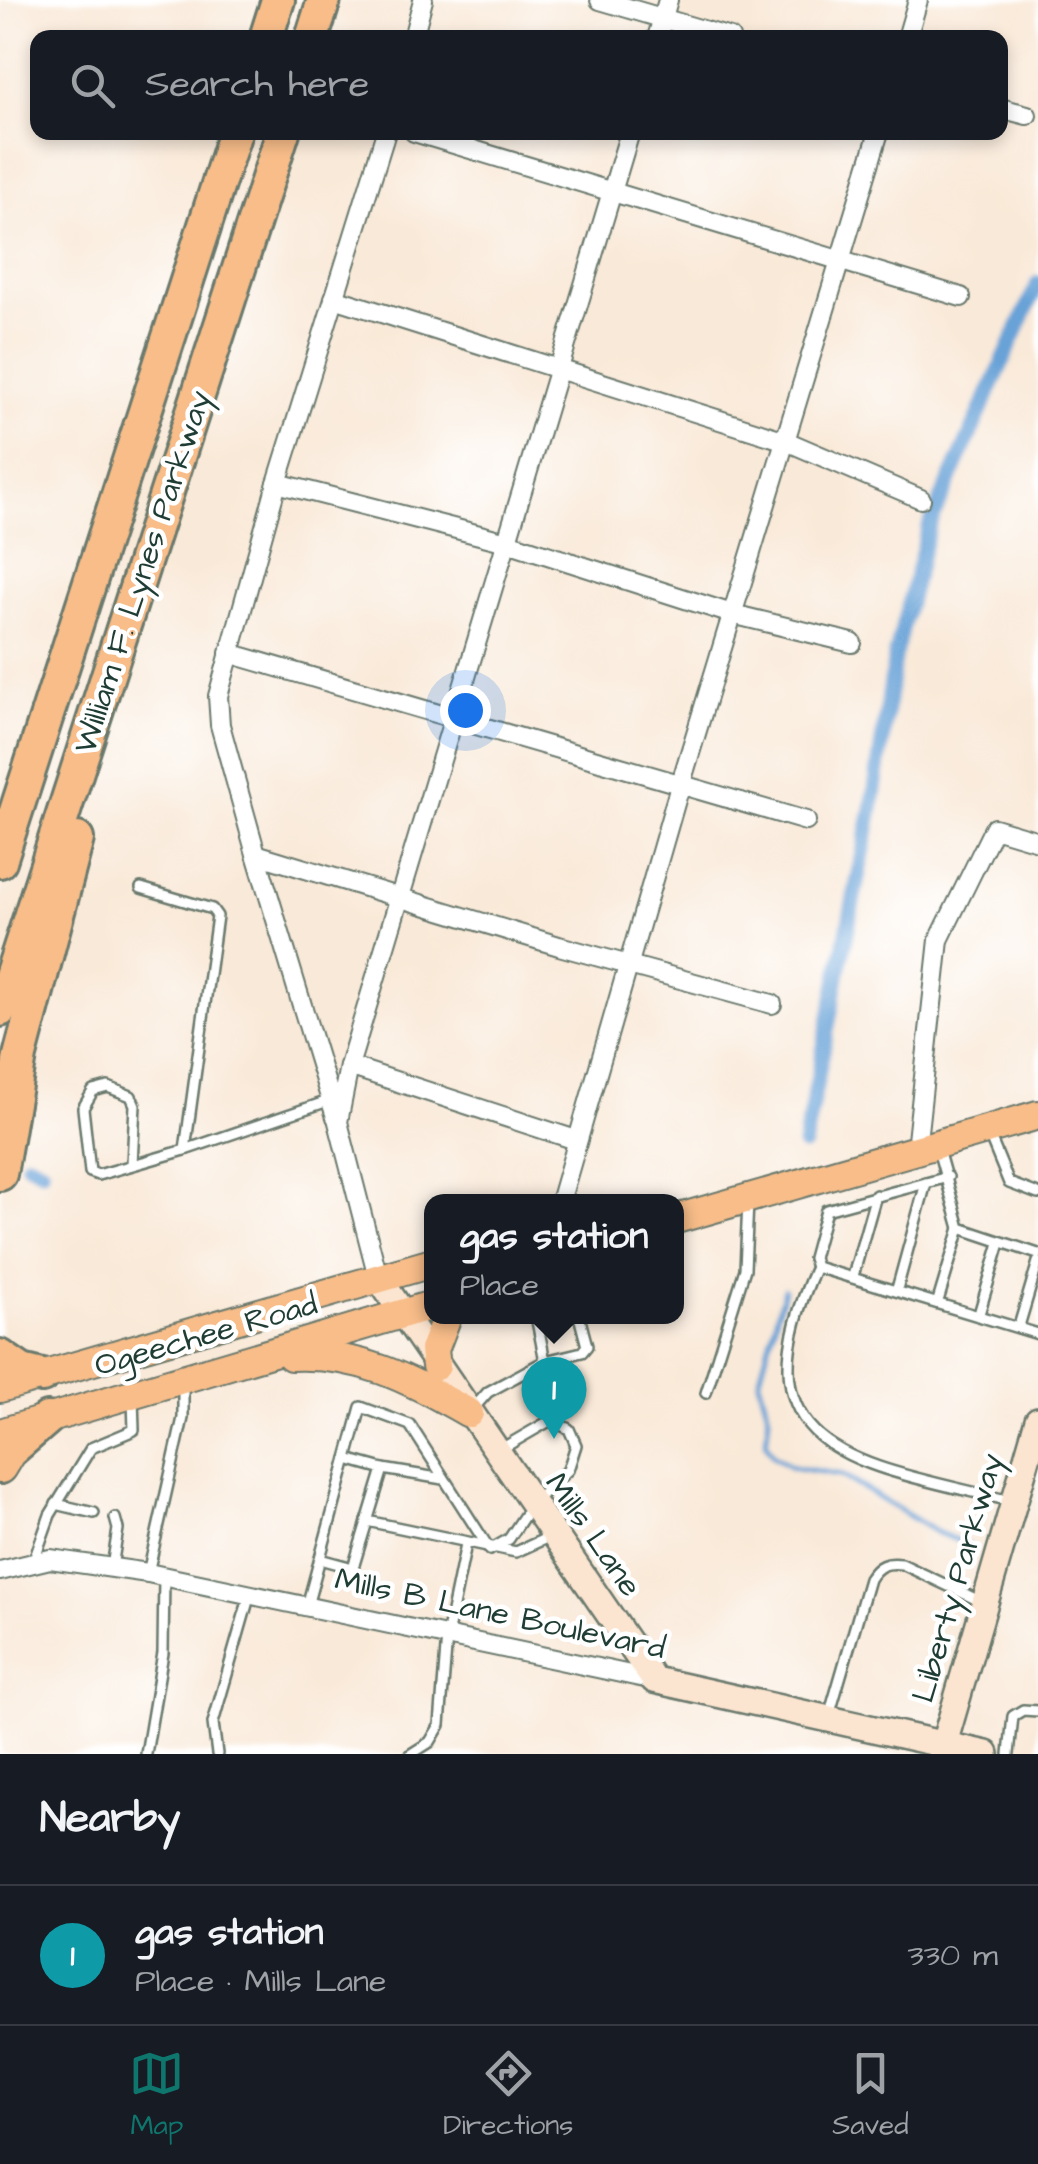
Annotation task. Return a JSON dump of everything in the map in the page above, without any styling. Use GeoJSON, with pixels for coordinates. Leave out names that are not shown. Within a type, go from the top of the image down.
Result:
{"type":"FeatureCollection","features":[{"type":"Feature","properties":{"kind":"highway"},"geometry":{"type":"LineString","coordinates":[[269,30],[278,0]]}},
{"type":"Feature","properties":{"kind":"highway"},"geometry":{"type":"LineString","coordinates":[[315,30],[324,0]]}},
{"type":"Feature","properties":{"kind":"highway","name":"William F. Lynes Parkway"},"geometry":{"type":"LineString","coordinates":[[0,860],[232,140]]}},
{"type":"Feature","properties":{"kind":"highway","name":"William F. Lynes Parkway"},"geometry":{"type":"LineString","coordinates":[[0,1010],[279,140]]}},
{"type":"Feature","properties":{"kind":"highway"},"geometry":{"type":"LineString","coordinates":[[0,1174],[20,1056],[172,482]]}},
{"type":"Feature","properties":{"kind":"highway"},"geometry":{"type":"LineString","coordinates":[[0,824],[44,721]]}},
{"type":"Feature","properties":{"kind":"highway"},"geometry":{"type":"LineString","coordinates":[[0,1356],[22,1371],[42,1376]]}},
{"type":"Feature","properties":{"kind":"highway"},"geometry":{"type":"LineString","coordinates":[[0,1467],[9,1452],[47,1419]]}},
{"type":"Feature","properties":{"kind":"main road"},"geometry":{"type":"LineString","coordinates":[[684,1217],[1038,1115]]}},
{"type":"Feature","properties":{"kind":"main road"},"geometry":{"type":"LineString","coordinates":[[684,1209],[711,1206]]}},
{"type":"Feature","properties":{"kind":"main road","name":"Ogeechee Road"},"geometry":{"type":"LineString","coordinates":[[0,1388],[424,1266]]}},
{"type":"Feature","properties":{"kind":"main road","name":"Mills Lane"},"geometry":{"type":"LineString","coordinates":[[378,1278],[654,1680]]}},
{"type":"Feature","properties":{"kind":"main road","name":"Ogeechee Road"},"geometry":{"type":"LineString","coordinates":[[0,1433],[424,1308]]}},
{"type":"Feature","properties":{"kind":"main road"},"geometry":{"type":"LineString","coordinates":[[436,1366],[434,1350],[444,1324]]}},
{"type":"Feature","properties":{"kind":"main road"},"geometry":{"type":"LineString","coordinates":[[249,1359],[319,1355],[362,1362],[400,1373],[469,1413]]}},
{"type":"Feature","properties":{"kind":"main road","name":"Liberty Parkway"},"geometry":{"type":"LineString","coordinates":[[942,1749],[1038,1420]]}},
{"type":"Feature","properties":{"kind":"main road","name":"Mills B Lane Boulevard"},"geometry":{"type":"LineString","coordinates":[[654,1680],[828,1718],[942,1749],[986,1754]]}},
{"type":"Feature","properties":{"kind":"street"},"geometry":{"type":"LineString","coordinates":[[415,30],[423,0]]}},
{"type":"Feature","properties":{"kind":"street"},"geometry":{"type":"LineString","coordinates":[[600,0],[665,9],[712,30]]}},
{"type":"Feature","properties":{"kind":"street"},"geometry":{"type":"LineString","coordinates":[[909,30],[918,0]]}},
{"type":"Feature","properties":{"kind":"street"},"geometry":{"type":"LineString","coordinates":[[1008,110],[1027,114]]}},
{"type":"Feature","properties":{"kind":"street"},"geometry":{"type":"LineString","coordinates":[[378,1278],[338,1122],[220,725],[218,696],[277,483],[383,140]]}},
{"type":"Feature","properties":{"kind":"street"},"geometry":{"type":"LineString","coordinates":[[440,140],[960,297]]}},
{"type":"Feature","properties":{"kind":"street"},"geometry":{"type":"LineString","coordinates":[[338,1122],[349,1066],[403,898],[628,140]]}},
{"type":"Feature","properties":{"kind":"street"},"geometry":{"type":"LineString","coordinates":[[562,1194],[680,786],[877,140]]}},
{"type":"Feature","properties":{"kind":"street"},"geometry":{"type":"LineString","coordinates":[[334,298],[786,440],[921,499]]}},
{"type":"Feature","properties":{"kind":"street"},"geometry":{"type":"LineString","coordinates":[[277,483],[507,542],[732,614],[852,643]]}},
{"type":"Feature","properties":{"kind":"street"},"geometry":{"type":"LineString","coordinates":[[229,653],[806,821]]}},
{"type":"Feature","properties":{"kind":"street"},"geometry":{"type":"LineString","coordinates":[[926,1147],[939,940],[994,828],[1038,841]]}},
{"type":"Feature","properties":{"kind":"street"},"geometry":{"type":"LineString","coordinates":[[256,854],[772,1004]]}},
{"type":"Feature","properties":{"kind":"street"},"geometry":{"type":"LineString","coordinates":[[349,1066],[576,1140]]}},
{"type":"Feature","properties":{"kind":"street","name":"Mills B Lane Boulevard"},"geometry":{"type":"LineString","coordinates":[[0,1571],[34,1560],[156,1574],[654,1680]]}},
{"type":"Feature","properties":{"kind":"lane"},"geometry":{"type":"LineString","coordinates":[[140,888],[212,908],[217,916],[185,1150]]}},
{"type":"Feature","properties":{"kind":"lane"},"geometry":{"type":"LineString","coordinates":[[132,1164],[131,1096],[108,1087],[93,1091],[83,1108],[90,1172],[98,1175],[331,1100]]}},
{"type":"Feature","properties":{"kind":"lane"},"geometry":{"type":"LineString","coordinates":[[987,1129],[1009,1183],[1038,1194]]}},
{"type":"Feature","properties":{"kind":"lane"},"geometry":{"type":"LineString","coordinates":[[926,1147],[948,1177],[960,1228],[938,1301]]}},
{"type":"Feature","properties":{"kind":"lane"},"geometry":{"type":"LineString","coordinates":[[948,1177],[826,1210],[813,1258],[816,1267],[788,1344],[786,1376],[798,1415],[819,1436],[868,1463],[1014,1502]]}},
{"type":"Feature","properties":{"kind":"lane"},"geometry":{"type":"LineString","coordinates":[[897,1289],[926,1182]]}},
{"type":"Feature","properties":{"kind":"lane"},"geometry":{"type":"LineString","coordinates":[[853,1276],[876,1195]]}},
{"type":"Feature","properties":{"kind":"lane"},"geometry":{"type":"LineString","coordinates":[[706,1393],[745,1269],[748,1196]]}},
{"type":"Feature","properties":{"kind":"lane"},"geometry":{"type":"LineString","coordinates":[[960,1228],[1038,1254]]}},
{"type":"Feature","properties":{"kind":"lane"},"geometry":{"type":"LineString","coordinates":[[979,1314],[1000,1243]]}},
{"type":"Feature","properties":{"kind":"lane"},"geometry":{"type":"LineString","coordinates":[[1019,1326],[1038,1262]]}},
{"type":"Feature","properties":{"kind":"lane"},"geometry":{"type":"LineString","coordinates":[[816,1267],[1038,1334]]}},
{"type":"Feature","properties":{"kind":"lane"},"geometry":{"type":"LineString","coordinates":[[538,1324],[545,1361]]}},
{"type":"Feature","properties":{"kind":"lane"},"geometry":{"type":"LineString","coordinates":[[469,1413],[488,1392],[545,1361],[582,1352],[587,1346],[581,1324]]}},
{"type":"Feature","properties":{"kind":"lane"},"geometry":{"type":"LineString","coordinates":[[146,1754],[163,1653],[156,1574],[182,1418],[183,1379]]}},
{"type":"Feature","properties":{"kind":"lane"},"geometry":{"type":"LineString","coordinates":[[34,1560],[37,1542],[56,1504],[91,1448],[134,1430],[133,1394]]}},
{"type":"Feature","properties":{"kind":"lane"},"geometry":{"type":"LineString","coordinates":[[307,1606],[361,1408],[410,1425],[490,1550]]}},
{"type":"Feature","properties":{"kind":"lane"},"geometry":{"type":"LineString","coordinates":[[490,1550],[508,1540],[532,1504],[575,1458],[576,1446],[569,1429],[559,1421],[541,1422],[496,1452]]}},
{"type":"Feature","properties":{"kind":"lane"},"geometry":{"type":"LineString","coordinates":[[347,1459],[443,1479]]}},
{"type":"Feature","properties":{"kind":"lane"},"geometry":{"type":"LineString","coordinates":[[320,1559],[352,1568],[382,1469]]}},
{"type":"Feature","properties":{"kind":"lane"},"geometry":{"type":"LineString","coordinates":[[56,1504],[94,1513]]}},
{"type":"Feature","properties":{"kind":"lane"},"geometry":{"type":"LineString","coordinates":[[112,1567],[118,1529],[114,1518]]}},
{"type":"Feature","properties":{"kind":"lane"},"geometry":{"type":"LineString","coordinates":[[367,1521],[490,1550],[516,1552],[553,1534]]}},
{"type":"Feature","properties":{"kind":"lane"},"geometry":{"type":"LineString","coordinates":[[411,1754],[430,1742],[440,1725],[447,1636],[466,1544]]}},
{"type":"Feature","properties":{"kind":"lane"},"geometry":{"type":"LineString","coordinates":[[828,1718],[869,1579],[876,1568],[887,1562],[902,1564],[985,1603]]}},
{"type":"Feature","properties":{"kind":"lane"},"geometry":{"type":"LineString","coordinates":[[217,1754],[212,1723],[250,1594]]}},
{"type":"Feature","properties":{"kind":"lane"},"geometry":{"type":"LineString","coordinates":[[1009,1754],[1012,1716],[1023,1710],[1038,1711]]}},
{"type":"Feature","properties":{"kind":"waterway"},"geometry":{"type":"LineString","coordinates":[[804,1145],[872,809],[895,655],[929,527],[1038,283]]}},
{"type":"Feature","properties":{"kind":"waterway"},"geometry":{"type":"LineString","coordinates":[[28,1163],[42,1170]]}},
{"type":"Feature","properties":{"kind":"waterway"},"geometry":{"type":"LineString","coordinates":[[784,1289],[759,1381],[769,1416],[766,1443],[774,1456],[792,1467],[841,1475],[938,1533],[968,1544]]}},
{"type":"Feature","properties":{"kind":"place","name":"gas station"},"geometry":{"type":"Point","coordinates":[554,1439]}}]}
